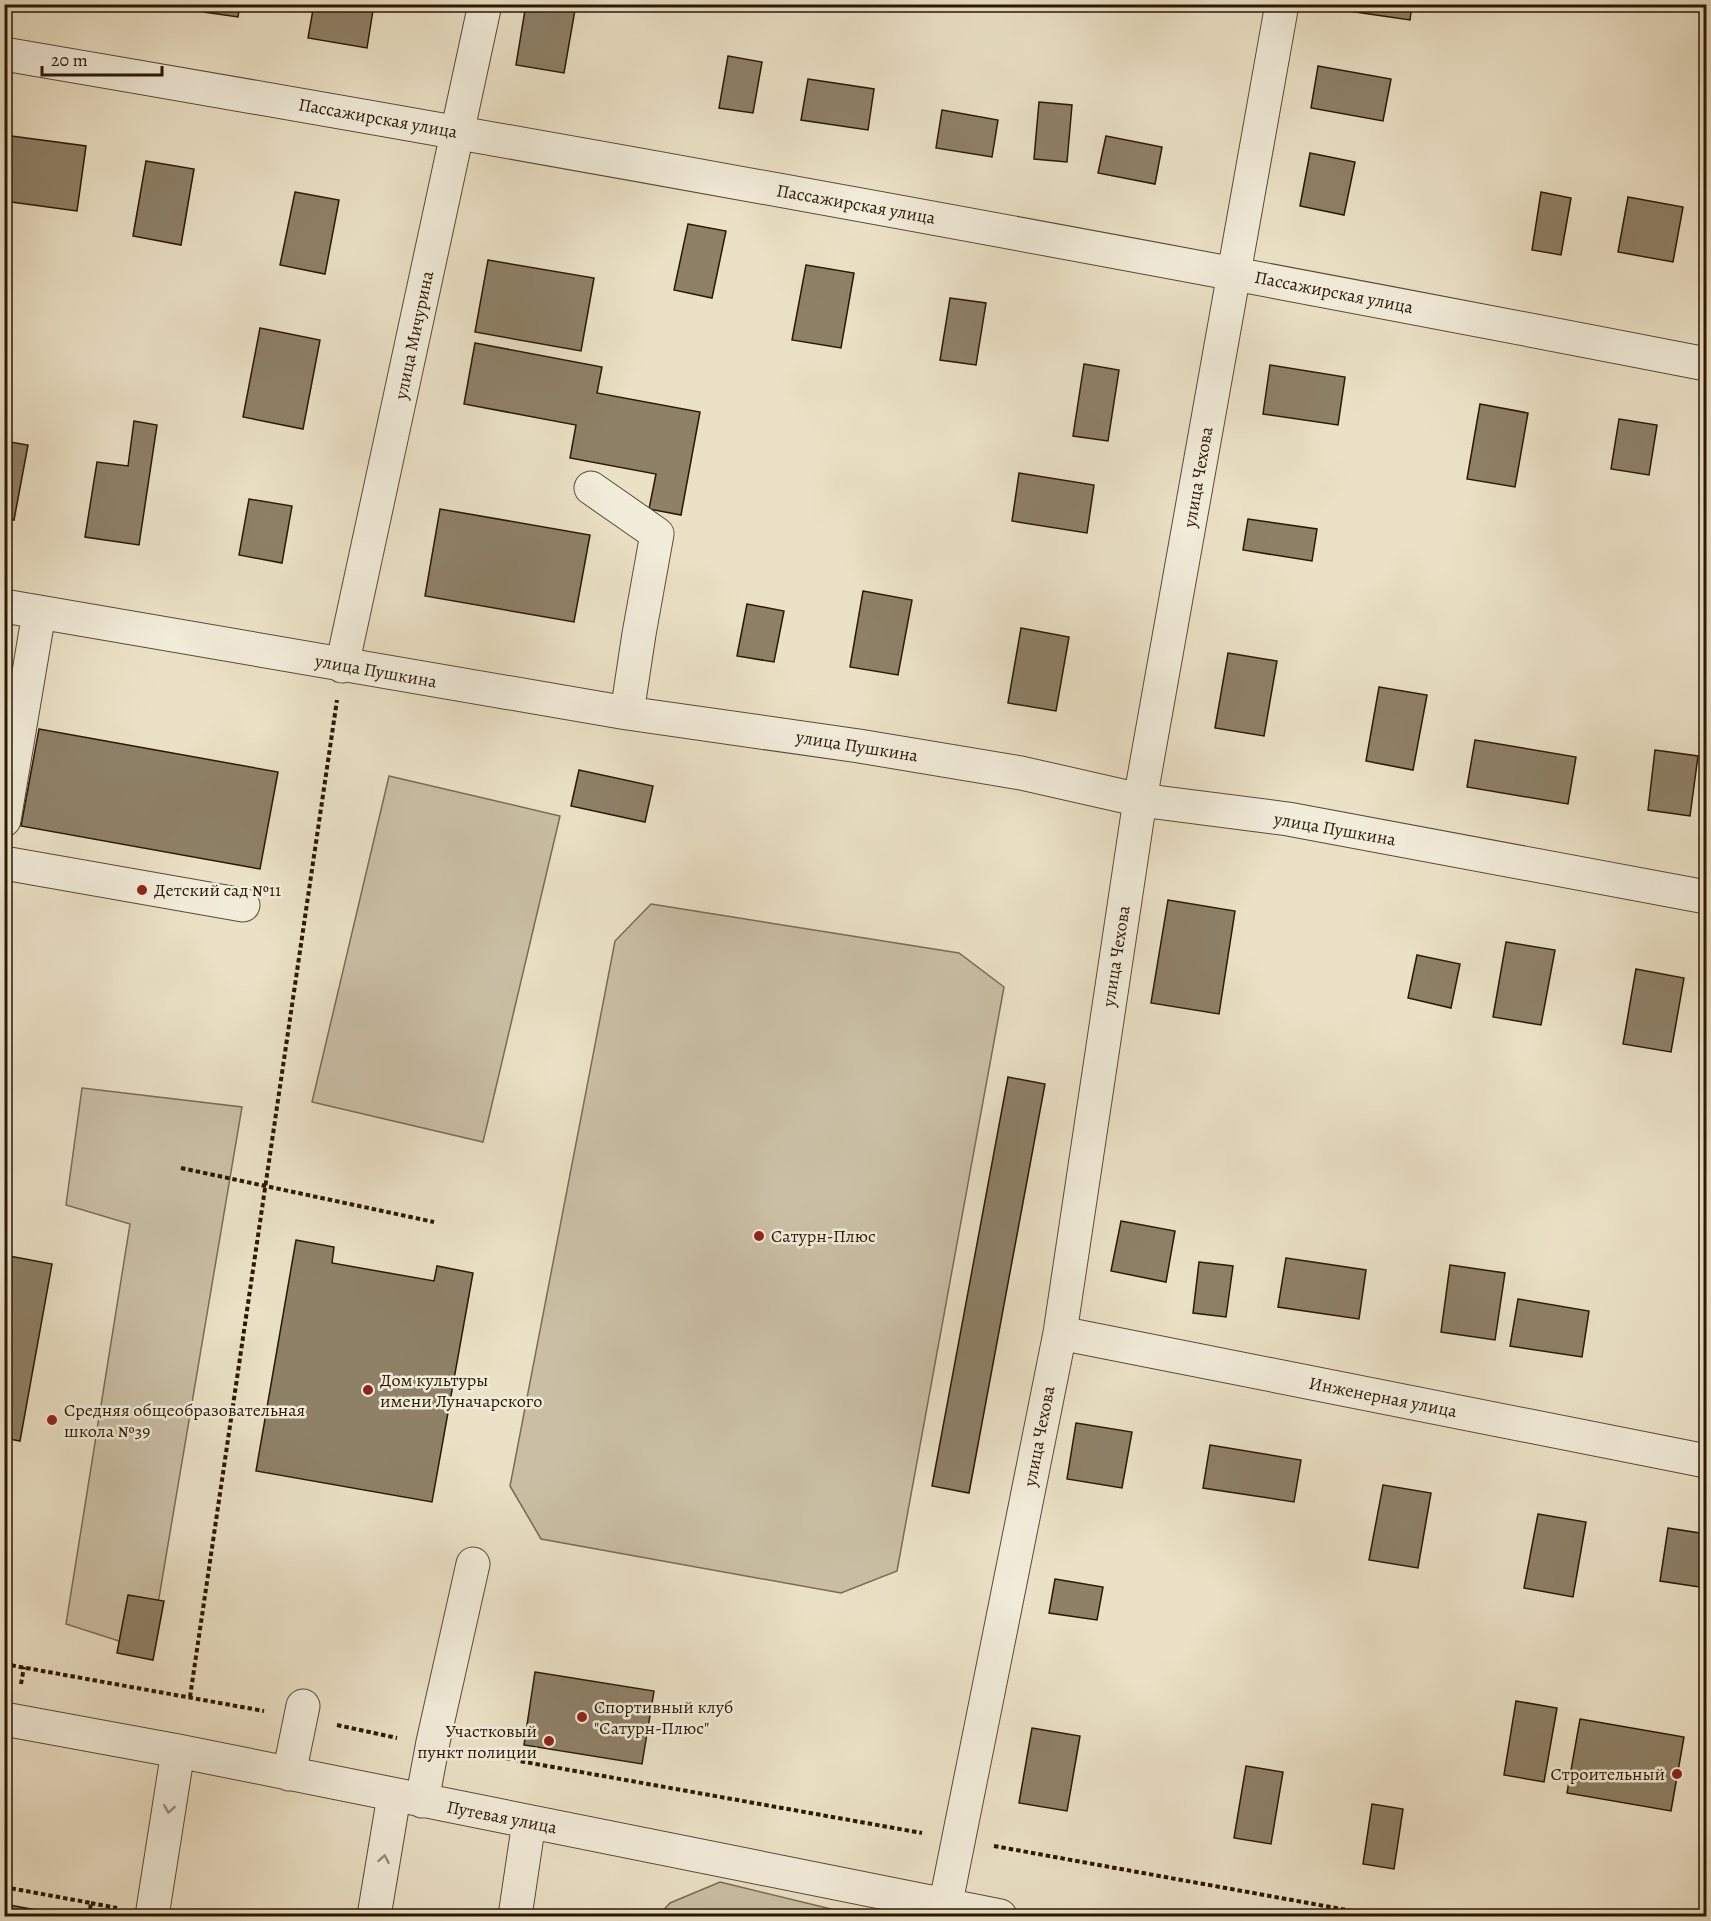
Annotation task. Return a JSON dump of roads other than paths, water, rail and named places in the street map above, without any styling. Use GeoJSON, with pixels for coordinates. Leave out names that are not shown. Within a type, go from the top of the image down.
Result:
{"type":"FeatureCollection","features":[{"type":"Feature","properties":{"kind":"street","name":"улица Мичурина"},"geometry":{"type":"LineString","coordinates":[[342,666],[486,4]]}},
{"type":"Feature","properties":{"kind":"street","name":"улица Чехова"},"geometry":{"type":"LineString","coordinates":[[945,1907],[1060,1333],[1140,800],[1282,4]]}},
{"type":"Feature","properties":{"kind":"street","name":"Пассажирская улица"},"geometry":{"type":"LineString","coordinates":[[4,54],[457,132],[1234,273],[1707,364]]}},
{"type":"Feature","properties":{"kind":"street"},"geometry":{"type":"LineString","coordinates":[[591,488],[657,534],[627,713]]}},
{"type":"Feature","properties":{"kind":"street","name":"улица Пушкина"},"geometry":{"type":"LineString","coordinates":[[4,606],[342,666],[627,713],[859,746],[1021,773],[1140,800],[1288,819],[1707,897]]}},
{"type":"Feature","properties":{"kind":"street"},"geometry":{"type":"LineString","coordinates":[[4,820],[39,613]]}},
{"type":"Feature","properties":{"kind":"street"},"geometry":{"type":"LineString","coordinates":[[4,862],[243,905]]}},
{"type":"Feature","properties":{"kind":"street","name":"Инженерная улица"},"geometry":{"type":"LineString","coordinates":[[1060,1333],[1707,1461]]}},
{"type":"Feature","properties":{"kind":"street"},"geometry":{"type":"LineString","coordinates":[[374,1917],[408,1798],[433,1746],[473,1564]]}},
{"type":"Feature","properties":{"kind":"street"},"geometry":{"type":"LineString","coordinates":[[289,1774],[302,1712]]}},
{"type":"Feature","properties":{"kind":"street","name":"Путевая улица"},"geometry":{"type":"LineString","coordinates":[[4,1719],[178,1751],[1000,1917]]}},
{"type":"Feature","properties":{"kind":"street"},"geometry":{"type":"LineString","coordinates":[[152,1917],[178,1751]]}},
{"type":"Feature","properties":{"kind":"street"},"geometry":{"type":"LineString","coordinates":[[515,1917],[529,1822]]}},
{"type":"Feature","properties":{"kind":"place","name":"Детский сад №11"},"geometry":{"type":"Point","coordinates":[142,890]}},
{"type":"Feature","properties":{"kind":"place","name":"Сатурн-Плюс"},"geometry":{"type":"Point","coordinates":[759,1236]}},
{"type":"Feature","properties":{"kind":"place","name":"Дом культуры имени Луначарского"},"geometry":{"type":"Point","coordinates":[368,1390]}},
{"type":"Feature","properties":{"kind":"place","name":"Средняя общеобразовательная школа №39"},"geometry":{"type":"Point","coordinates":[52,1420]}},
{"type":"Feature","properties":{"kind":"place","name":"Спортивный клуб \"Сатурн-Плюс\""},"geometry":{"type":"Point","coordinates":[582,1717]}},
{"type":"Feature","properties":{"kind":"place","name":"Участковый пункт полиции"},"geometry":{"type":"Point","coordinates":[549,1741]}},
{"type":"Feature","properties":{"kind":"place","name":"Строительный"},"geometry":{"type":"Point","coordinates":[1677,1774]}}]}
